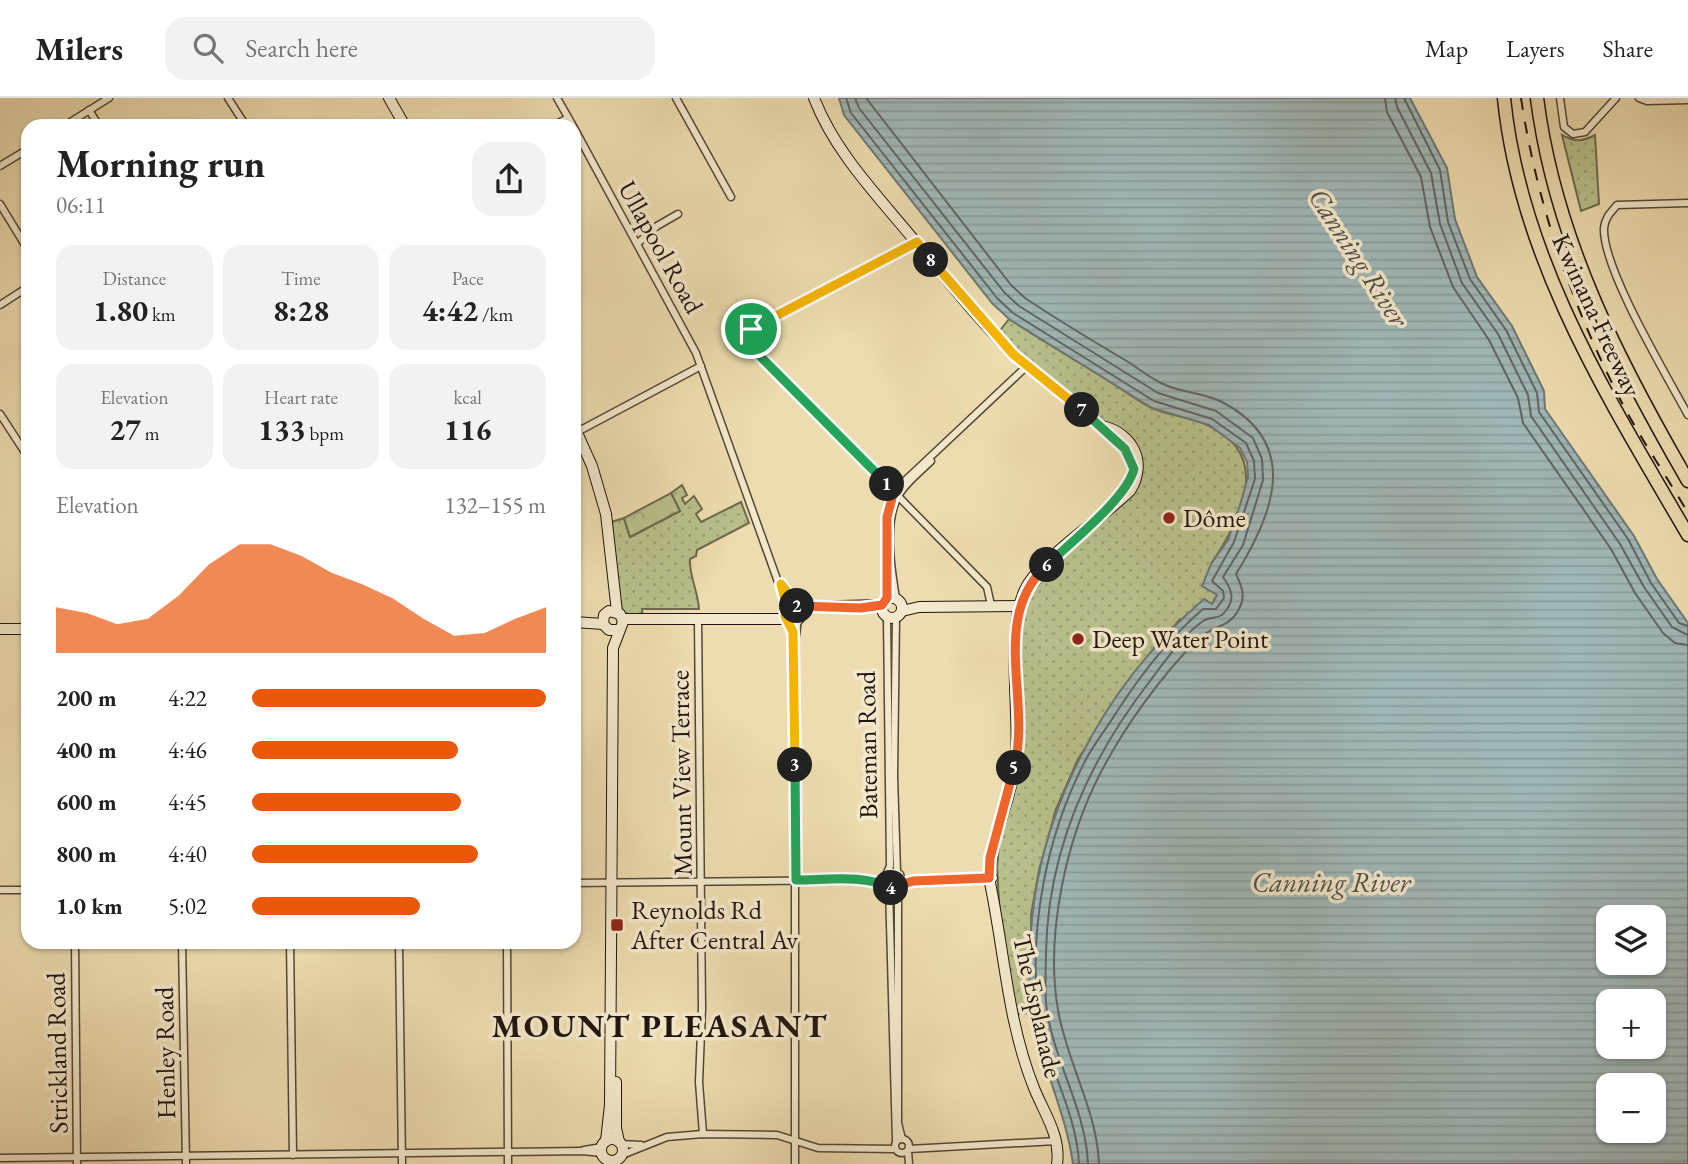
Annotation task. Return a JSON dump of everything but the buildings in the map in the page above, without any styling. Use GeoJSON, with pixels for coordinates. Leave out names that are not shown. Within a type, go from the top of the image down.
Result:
{"type":"FeatureCollection","features":[{"type":"Feature","properties":{"kind":"highway","name":"Kwinana Freeway"},"geometry":{"type":"LineString","coordinates":[[1504,98],[1525,199],[1559,299],[1611,404],[1688,535]]}},
{"type":"Feature","properties":{"kind":"highway","name":"Kwinana Freeway"},"geometry":{"type":"LineString","coordinates":[[1537,98],[1556,194],[1590,295],[1635,391],[1688,481]]}},
{"type":"Feature","properties":{"kind":"street"},"geometry":{"type":"LineString","coordinates":[[75,119],[108,98]]}},
{"type":"Feature","properties":{"kind":"street"},"geometry":{"type":"LineString","coordinates":[[228,98],[242,119]]}},
{"type":"Feature","properties":{"kind":"street"},"geometry":{"type":"LineString","coordinates":[[389,98],[401,119]]}},
{"type":"Feature","properties":{"kind":"street","name":"Ullapool Road"},"geometry":{"type":"LineString","coordinates":[[557,98],[568,118]]}},
{"type":"Feature","properties":{"kind":"street"},"geometry":{"type":"LineString","coordinates":[[676,98],[731,197]]}},
{"type":"Feature","properties":{"kind":"street","name":"The Esplanade"},"geometry":{"type":"LineString","coordinates":[[814,98],[847,159],[989,330],[1027,366],[1102,426],[1121,435],[1134,449],[1139,461],[1138,477],[1130,491],[1029,582],[1018,606],[1016,763],[990,858],[1015,1024],[1033,1086],[1054,1141],[1057,1164]]}},
{"type":"Feature","properties":{"kind":"street"},"geometry":{"type":"LineString","coordinates":[[1560,98],[1564,127],[1573,134],[1585,132],[1616,98]]}},
{"type":"Feature","properties":{"kind":"street"},"geometry":{"type":"LineString","coordinates":[[1639,98],[1651,101],[1688,100]]}},
{"type":"Feature","properties":{"kind":"street"},"geometry":{"type":"LineString","coordinates":[[89,110],[95,119]]}},
{"type":"Feature","properties":{"kind":"street","name":"Ullapool Road"},"geometry":{"type":"LineString","coordinates":[[581,141],[638,243],[701,366],[793,613],[795,1164]]}},
{"type":"Feature","properties":{"kind":"street"},"geometry":{"type":"LineString","coordinates":[[0,166],[21,153]]}},
{"type":"Feature","properties":{"kind":"street"},"geometry":{"type":"LineString","coordinates":[[1688,203],[1617,205],[1606,218],[1606,249],[1619,283],[1688,415]]}},
{"type":"Feature","properties":{"kind":"street"},"geometry":{"type":"LineString","coordinates":[[0,204],[21,238]]}},
{"type":"Feature","properties":{"kind":"street"},"geometry":{"type":"LineString","coordinates":[[638,243],[657,226],[678,214]]}},
{"type":"Feature","properties":{"kind":"street"},"geometry":{"type":"LineString","coordinates":[[917,242],[751,329],[747,334],[748,344],[918,513],[987,587],[991,605]]}},
{"type":"Feature","properties":{"kind":"street"},"geometry":{"type":"LineString","coordinates":[[0,305],[21,292]]}},
{"type":"Feature","properties":{"kind":"street"},"geometry":{"type":"LineString","coordinates":[[581,426],[701,366]]}},
{"type":"Feature","properties":{"kind":"street","name":"Bateman Road"},"geometry":{"type":"LineString","coordinates":[[902,1146],[887,880],[892,608],[887,517],[896,493],[1027,366]]}},
{"type":"Feature","properties":{"kind":"street"},"geometry":{"type":"LineString","coordinates":[[0,414],[21,446]]}},
{"type":"Feature","properties":{"kind":"street"},"geometry":{"type":"LineString","coordinates":[[581,441],[592,466],[606,514],[614,597],[611,621],[612,1040],[613,1105],[619,1153]]}},
{"type":"Feature","properties":{"kind":"street","name":"Bateman Road"},"geometry":{"type":"LineString","coordinates":[[896,493],[891,550],[894,776],[900,886],[898,1123],[907,1164]]}},
{"type":"Feature","properties":{"kind":"street"},"geometry":{"type":"LineString","coordinates":[[894,507],[908,507],[918,513]]}},
{"type":"Feature","properties":{"kind":"street"},"geometry":{"type":"LineString","coordinates":[[581,622],[763,620],[819,608],[1018,606]]}},
{"type":"Feature","properties":{"kind":"street","name":"Mount View Terrace"},"geometry":{"type":"LineString","coordinates":[[698,620],[702,1008],[699,1082],[703,1134]]}},
{"type":"Feature","properties":{"kind":"street"},"geometry":{"type":"LineString","coordinates":[[0,629],[21,629]]}},
{"type":"Feature","properties":{"kind":"street"},"geometry":{"type":"LineString","coordinates":[[887,880],[899,874],[932,879],[992,878]]}},
{"type":"Feature","properties":{"kind":"street"},"geometry":{"type":"LineString","coordinates":[[581,883],[887,880],[900,886],[932,879]]}},
{"type":"Feature","properties":{"kind":"street"},"geometry":{"type":"LineString","coordinates":[[0,890],[21,890]]}},
{"type":"Feature","properties":{"kind":"street","name":"Strickland Road"},"geometry":{"type":"LineString","coordinates":[[75,949],[77,1161]]}},
{"type":"Feature","properties":{"kind":"street","name":"Henley Road"},"geometry":{"type":"LineString","coordinates":[[182,949],[186,1160]]}},
{"type":"Feature","properties":{"kind":"street"},"geometry":{"type":"LineString","coordinates":[[290,949],[293,1156]]}},
{"type":"Feature","properties":{"kind":"street"},"geometry":{"type":"LineString","coordinates":[[399,949],[402,1164]]}},
{"type":"Feature","properties":{"kind":"street"},"geometry":{"type":"LineString","coordinates":[[507,949],[508,1164]]}},
{"type":"Feature","properties":{"kind":"street"},"geometry":{"type":"LineString","coordinates":[[605,1153],[613,1105]]}},
{"type":"Feature","properties":{"kind":"street"},"geometry":{"type":"LineString","coordinates":[[0,1158],[77,1161],[508,1152],[619,1153],[667,1137],[703,1134],[777,1135],[818,1148],[1054,1141]]}},
{"type":"Feature","properties":{"kind":"street"},"geometry":{"type":"LineString","coordinates":[[605,1153],[619,1153],[641,1145]]}},
{"type":"Feature","properties":{"kind":"green space"},"geometry":{"type":"Polygon","coordinates":[[[1562,135],[1578,140],[1595,135],[1599,204],[1581,211],[1562,135]]]}},
{"type":"Feature","properties":{"kind":"green space"},"geometry":{"type":"Polygon","coordinates":[[[1009,319],[1146,405],[1200,422],[1227,437],[1240,452],[1245,470],[1241,507],[1233,527],[1211,564],[1218,594],[1212,604],[1179,620],[1124,689],[1078,759],[1056,809],[1039,870],[1031,915],[1032,1013],[1016,1014],[1000,917],[997,868],[1000,834],[1022,753],[1021,640],[1024,609],[1033,591],[1056,564],[1128,499],[1138,462],[1126,441],[998,333],[1009,319]]]}},
{"type":"Feature","properties":{"kind":"green space"},"geometry":{"type":"Polygon","coordinates":[[[682,485],[687,495],[682,498],[685,504],[694,496],[702,509],[696,514],[701,522],[741,502],[749,523],[697,550],[696,556],[690,559],[699,609],[642,609],[643,621],[623,619],[608,523],[624,518],[630,537],[680,511],[671,493],[682,485]]]}},
{"type":"Feature","properties":{"kind":"green space"},"geometry":{"type":"Polygon","coordinates":[[[671,493],[680,511],[630,537],[624,518],[671,493]]]}},
{"type":"Feature","properties":{"kind":"water","name":"Canning River"},"geometry":{"type":"Polygon","coordinates":[[[839,98],[1410,98],[1447,168],[1455,219],[1477,277],[1512,326],[1544,391],[1545,409],[1634,536],[1657,579],[1688,623],[1688,1164],[1073,1164],[1065,1126],[1036,1034],[1030,1000],[1034,901],[1044,852],[1080,757],[1105,713],[1135,672],[1168,634],[1204,599],[1212,604],[1217,595],[1202,586],[1211,564],[1228,540],[1248,477],[1247,462],[1240,448],[1209,425],[1152,408],[1009,319],[992,303],[844,115],[839,98]]]}},
{"type":"Feature","properties":{"kind":"railway"},"geometry":{"type":"LineString","coordinates":[[1521,98],[1546,215],[1571,290],[1602,363],[1628,414],[1688,513]]}},
{"type":"Feature","properties":{"kind":"place","name":"Dôme"},"geometry":{"type":"Point","coordinates":[1169,518]}},
{"type":"Feature","properties":{"kind":"place","name":"Deep Water Point"},"geometry":{"type":"Point","coordinates":[1078,639]}},
{"type":"Feature","properties":{"kind":"place","name":"Reynolds Rd After Central Av"},"geometry":{"type":"Point","coordinates":[617,925]}},
{"type":"Feature","properties":{"kind":"district","name":"MOUNT PLEASANT"},"geometry":{"type":"Point","coordinates":[660,1025]}},
{"type":"Feature","properties":{"kind":"route"},"geometry":{"type":"LineString","coordinates":[[917,242],[989,330],[1027,366],[1102,426],[1125,449],[1134,464],[1130,481],[1109,508],[1029,582],[1018,606],[1016,763],[990,858],[989,878],[913,881],[892,889],[885,884],[860,880],[796,880],[795,651],[793,632],[790,621],[785,616],[787,607],[780,586],[781,584],[789,598],[799,607],[861,608],[882,605],[887,598],[887,517],[894,491],[748,344],[747,334],[751,329],[917,242]]}}]}
